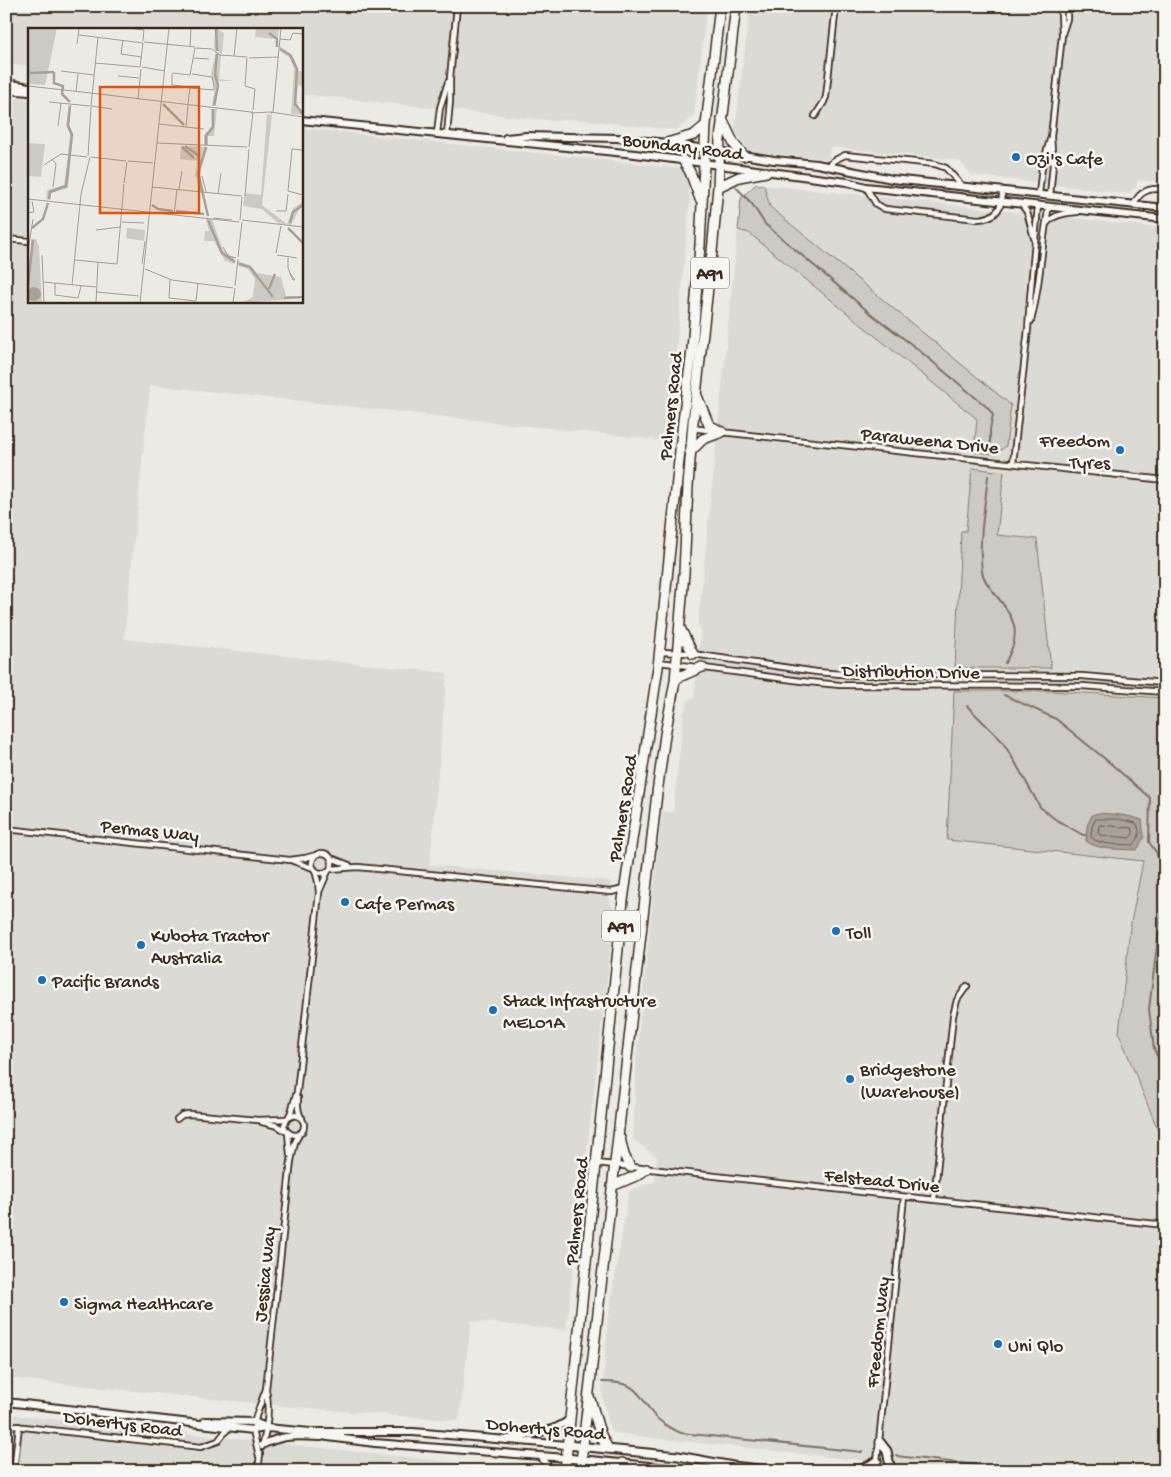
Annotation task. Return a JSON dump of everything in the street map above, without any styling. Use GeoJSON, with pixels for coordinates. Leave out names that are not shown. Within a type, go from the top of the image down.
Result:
{"type":"FeatureCollection","features":[{"type":"Feature","properties":{"kind":"highway","name":"A91"},"geometry":{"type":"LineString","coordinates":[[704,149],[720,6]]}},
{"type":"Feature","properties":{"kind":"highway","name":"A91"},"geometry":{"type":"LineString","coordinates":[[719,152],[736,6]]}},
{"type":"Feature","properties":{"kind":"highway"},"geometry":{"type":"LineString","coordinates":[[722,119],[734,144],[744,156]]}},
{"type":"Feature","properties":{"kind":"highway"},"geometry":{"type":"LineString","coordinates":[[667,143],[694,135],[706,125]]}},
{"type":"Feature","properties":{"kind":"highway","name":"Palmers Road"},"geometry":{"type":"LineString","coordinates":[[565,1471],[623,900],[659,657],[692,350],[700,245],[704,149]]}},
{"type":"Feature","properties":{"kind":"highway","name":"Palmers Road"},"geometry":{"type":"LineString","coordinates":[[580,1471],[657,793],[678,654],[690,452],[718,187],[719,152]]}},
{"type":"Feature","properties":{"kind":"highway"},"geometry":{"type":"LineString","coordinates":[[683,160],[690,172],[701,201]]}},
{"type":"Feature","properties":{"kind":"highway"},"geometry":{"type":"LineString","coordinates":[[718,187],[739,177],[766,172]]}},
{"type":"Feature","properties":{"kind":"highway"},"geometry":{"type":"LineString","coordinates":[[696,394],[709,425],[722,432]]}},
{"type":"Feature","properties":{"kind":"highway"},"geometry":{"type":"LineString","coordinates":[[690,452],[703,439],[722,432]]}},
{"type":"Feature","properties":{"kind":"highway"},"geometry":{"type":"LineString","coordinates":[[680,628],[693,654]]}},
{"type":"Feature","properties":{"kind":"highway"},"geometry":{"type":"LineString","coordinates":[[675,681],[686,673],[702,667]]}},
{"type":"Feature","properties":{"kind":"highway"},"geometry":{"type":"LineString","coordinates":[[618,1133],[630,1168]]}},
{"type":"Feature","properties":{"kind":"highway"},"geometry":{"type":"LineString","coordinates":[[612,1186],[638,1175],[646,1169]]}},
{"type":"Feature","properties":{"kind":"highway"},"geometry":{"type":"LineString","coordinates":[[588,1396],[594,1409],[601,1435],[608,1448]]}},
{"type":"Feature","properties":{"kind":"highway"},"geometry":{"type":"LineString","coordinates":[[610,1471],[622,1463]]}},
{"type":"Feature","properties":{"kind":"main road"},"geometry":{"type":"LineString","coordinates":[[6,83],[28,87]]}},
{"type":"Feature","properties":{"kind":"main road"},"geometry":{"type":"LineString","coordinates":[[6,90],[28,92]]}},
{"type":"Feature","properties":{"kind":"main road","name":"Boundary Road"},"geometry":{"type":"LineString","coordinates":[[302,120],[635,154],[847,182],[866,187],[1164,219]]}},
{"type":"Feature","properties":{"kind":"main road","name":"Boundary Road"},"geometry":{"type":"LineString","coordinates":[[495,139],[551,136],[617,138],[667,143],[744,156],[829,167],[892,179],[1165,208]]}},
{"type":"Feature","properties":{"kind":"main road"},"geometry":{"type":"LineString","coordinates":[[551,136],[550,141],[562,146]]}},
{"type":"Feature","properties":{"kind":"main road"},"geometry":{"type":"LineString","coordinates":[[829,167],[833,175],[847,182]]}},
{"type":"Feature","properties":{"kind":"main road"},"geometry":{"type":"LineString","coordinates":[[1038,205],[1039,194]]}},
{"type":"Feature","properties":{"kind":"main road"},"geometry":{"type":"LineString","coordinates":[[1049,206],[1050,196]]}},
{"type":"Feature","properties":{"kind":"main road"},"geometry":{"type":"LineString","coordinates":[[1134,204],[1145,217]]}},
{"type":"Feature","properties":{"kind":"main road","name":"Dohertys Road"},"geometry":{"type":"LineString","coordinates":[[6,1402],[229,1427],[254,1426]]}},
{"type":"Feature","properties":{"kind":"main road"},"geometry":{"type":"LineString","coordinates":[[502,1440],[555,1428],[570,1419]]}},
{"type":"Feature","properties":{"kind":"main road","name":"Dohertys Road"},"geometry":{"type":"LineString","coordinates":[[187,1422],[310,1432],[413,1432],[608,1448],[678,1456],[777,1471]]}},
{"type":"Feature","properties":{"kind":"main road","name":"Dohertys Road"},"geometry":{"type":"LineString","coordinates":[[310,1432],[328,1437],[375,1443],[582,1459],[692,1471]]}},
{"type":"Feature","properties":{"kind":"main road"},"geometry":{"type":"LineString","coordinates":[[262,1445],[289,1436],[328,1437]]}},
{"type":"Feature","properties":{"kind":"main road"},"geometry":{"type":"LineString","coordinates":[[880,1442],[887,1451],[891,1471]]}},
{"type":"Feature","properties":{"kind":"main road"},"geometry":{"type":"LineString","coordinates":[[541,1456],[551,1471]]}},
{"type":"Feature","properties":{"kind":"main road"},"geometry":{"type":"LineString","coordinates":[[858,1471],[877,1461]]}},
{"type":"Feature","properties":{"kind":"street"},"geometry":{"type":"LineString","coordinates":[[447,135],[457,6]]}},
{"type":"Feature","properties":{"kind":"street"},"geometry":{"type":"LineString","coordinates":[[815,116],[822,107],[826,97],[836,6]]}},
{"type":"Feature","properties":{"kind":"street"},"geometry":{"type":"LineString","coordinates":[[1138,6],[1165,9]]}},
{"type":"Feature","properties":{"kind":"street"},"geometry":{"type":"LineString","coordinates":[[1050,196],[1053,164],[1051,137],[1062,35],[1060,7],[1069,7],[1062,35]]}},
{"type":"Feature","properties":{"kind":"street"},"geometry":{"type":"LineString","coordinates":[[437,133],[440,108],[450,78]]}},
{"type":"Feature","properties":{"kind":"street"},"geometry":{"type":"LineString","coordinates":[[1039,194],[1042,166],[1051,137]]}},
{"type":"Feature","properties":{"kind":"street"},"geometry":{"type":"LineString","coordinates":[[829,167],[833,161],[845,155],[935,164],[946,168],[962,186]]}},
{"type":"Feature","properties":{"kind":"street"},"geometry":{"type":"LineString","coordinates":[[866,187],[876,204],[885,209],[983,219],[1000,207],[1002,190]]}},
{"type":"Feature","properties":{"kind":"street"},"geometry":{"type":"LineString","coordinates":[[1134,204],[1138,197],[1151,188],[1165,189]]}},
{"type":"Feature","properties":{"kind":"street"},"geometry":{"type":"LineString","coordinates":[[1020,203],[1027,212],[1035,244]]}},
{"type":"Feature","properties":{"kind":"street"},"geometry":{"type":"LineString","coordinates":[[1013,463],[1028,329],[1038,205]]}},
{"type":"Feature","properties":{"kind":"street"},"geometry":{"type":"LineString","coordinates":[[1028,329],[1037,296],[1049,206]]}},
{"type":"Feature","properties":{"kind":"street"},"geometry":{"type":"LineString","coordinates":[[1045,225],[1051,218],[1058,215],[1087,211]]}},
{"type":"Feature","properties":{"kind":"street"},"geometry":{"type":"LineString","coordinates":[[6,239],[28,241]]}},
{"type":"Feature","properties":{"kind":"street","name":"Paraweena Drive"},"geometry":{"type":"LineString","coordinates":[[683,422],[693,428],[722,432],[1165,480]]}},
{"type":"Feature","properties":{"kind":"street"},"geometry":{"type":"LineString","coordinates":[[682,434],[693,428]]}},
{"type":"Feature","properties":{"kind":"street","name":"Distribution Drive"},"geometry":{"type":"LineString","coordinates":[[659,657],[693,654],[828,673],[860,675],[1064,676],[1165,683]]}},
{"type":"Feature","properties":{"kind":"street","name":"Distribution Drive"},"geometry":{"type":"LineString","coordinates":[[659,657],[677,663],[827,684],[865,686],[1064,686],[1165,692]]}},
{"type":"Feature","properties":{"kind":"street"},"geometry":{"type":"LineString","coordinates":[[779,678],[780,666]]}},
{"type":"Feature","properties":{"kind":"street"},"geometry":{"type":"LineString","coordinates":[[799,680],[801,669]]}},
{"type":"Feature","properties":{"kind":"street"},"geometry":{"type":"LineString","coordinates":[[827,684],[828,673]]}},
{"type":"Feature","properties":{"kind":"street"},"geometry":{"type":"LineString","coordinates":[[946,675],[946,686]]}},
{"type":"Feature","properties":{"kind":"street"},"geometry":{"type":"LineString","coordinates":[[1064,676],[1064,686]]}},
{"type":"Feature","properties":{"kind":"street"},"geometry":{"type":"LineString","coordinates":[[1119,689],[1120,679]]}},
{"type":"Feature","properties":{"kind":"street","name":"Permas Way"},"geometry":{"type":"LineString","coordinates":[[6,829],[290,860],[316,855]]}},
{"type":"Feature","properties":{"kind":"street"},"geometry":{"type":"LineString","coordinates":[[258,1120],[278,1126],[294,1135],[300,1133],[304,1126],[298,1108],[297,1092],[319,893],[312,861],[316,855],[323,853],[336,861],[358,867]]}},
{"type":"Feature","properties":{"kind":"street"},"geometry":{"type":"LineString","coordinates":[[319,893],[332,862],[329,856]]}},
{"type":"Feature","properties":{"kind":"street","name":"Permas Way"},"geometry":{"type":"LineString","coordinates":[[290,860],[314,869]]}},
{"type":"Feature","properties":{"kind":"street"},"geometry":{"type":"LineString","coordinates":[[314,869],[321,873],[329,869],[358,867],[611,892],[625,889]]}},
{"type":"Feature","properties":{"kind":"street"},"geometry":{"type":"LineString","coordinates":[[611,892],[623,900]]}},
{"type":"Feature","properties":{"kind":"street"},"geometry":{"type":"LineString","coordinates":[[934,1200],[953,1016],[957,1000],[967,986]]}},
{"type":"Feature","properties":{"kind":"street"},"geometry":{"type":"LineString","coordinates":[[287,1132],[284,1125],[291,1112],[297,1092]]}},
{"type":"Feature","properties":{"kind":"street"},"geometry":{"type":"LineString","coordinates":[[177,1119],[182,1114],[258,1120],[287,1118],[295,1115],[302,1118]]}},
{"type":"Feature","properties":{"kind":"street","name":"Jessica Way"},"geometry":{"type":"LineString","coordinates":[[287,1132],[291,1161]]}},
{"type":"Feature","properties":{"kind":"street","name":"Jessica Way"},"geometry":{"type":"LineString","coordinates":[[254,1426],[266,1389],[291,1161],[295,1142],[300,1133]]}},
{"type":"Feature","properties":{"kind":"street","name":"Felstead Drive"},"geometry":{"type":"LineString","coordinates":[[596,1163],[1165,1224]]}},
{"type":"Feature","properties":{"kind":"street","name":"Freedom Way"},"geometry":{"type":"LineString","coordinates":[[876,1471],[904,1197]]}},
{"type":"Feature","properties":{"kind":"street","name":"Jessica Way"},"geometry":{"type":"LineString","coordinates":[[259,1456],[268,1428],[268,1397],[266,1389]]}},
{"type":"Feature","properties":{"kind":"street","name":"Dohertys Road"},"geometry":{"type":"LineString","coordinates":[[6,1425],[201,1447],[218,1441],[229,1427]]}},
{"type":"Feature","properties":{"kind":"street"},"geometry":{"type":"LineString","coordinates":[[14,1471],[19,1426]]}},
{"type":"Feature","properties":{"kind":"street"},"geometry":{"type":"LineString","coordinates":[[254,1426],[259,1456],[258,1471]]}},
{"type":"Feature","properties":{"kind":"shaded area"},"geometry":{"type":"Polygon","coordinates":[[[6,6],[707,6],[694,116],[676,130],[572,119],[555,121],[302,94],[302,28],[28,28],[28,66],[6,64],[6,6]]]}},
{"type":"Feature","properties":{"kind":"shaded area"},"geometry":{"type":"Polygon","coordinates":[[[750,6],[1165,6],[1165,183],[1138,180],[1136,188],[1133,188],[1129,194],[972,175],[958,160],[830,147],[829,159],[747,151],[735,130],[750,6]]]}},
{"type":"Feature","properties":{"kind":"shaded area"},"geometry":{"type":"Polygon","coordinates":[[[6,96],[28,99],[28,302],[302,302],[302,128],[681,168],[687,178],[690,199],[668,441],[150,385],[124,639],[447,673],[430,865],[611,881],[609,900],[615,911],[566,1330],[471,1321],[459,1421],[283,1406],[6,1378],[6,96]]]}},
{"type":"Feature","properties":{"kind":"shaded area"},"geometry":{"type":"Polygon","coordinates":[[[756,184],[1165,228],[1165,1471],[961,1471],[611,1432],[602,1395],[608,1319],[629,1191],[655,1181],[657,1157],[633,1139],[637,1050],[662,811],[673,812],[684,712],[690,698],[694,698],[701,631],[698,625],[741,198],[756,184]]]}},
{"type":"Feature","properties":{"kind":"shaded area"},"geometry":{"type":"Polygon","coordinates":[[[756,184],[764,185],[770,207],[1011,405],[1006,446],[996,454],[974,452],[977,419],[749,233],[738,230],[741,198],[756,184]]]}},
{"type":"Feature","properties":{"kind":"shaded area"},"geometry":{"type":"Polygon","coordinates":[[[972,468],[1004,472],[997,535],[1037,539],[1051,668],[955,668],[961,531],[966,531],[972,468]]]}},
{"type":"Feature","properties":{"kind":"shaded area"},"geometry":{"type":"Polygon","coordinates":[[[954,691],[1051,691],[1165,698],[1165,1148],[1119,1033],[1130,928],[1143,861],[947,840],[954,691]]]}},
{"type":"Feature","properties":{"kind":"shaded area"},"geometry":{"type":"Polygon","coordinates":[[[6,1414],[537,1471],[6,1471],[6,1414]]]}},
{"type":"Feature","properties":{"kind":"water"},"geometry":{"type":"Polygon","coordinates":[[[1098,813],[1115,814],[1142,820],[1144,837],[1137,850],[1104,848],[1086,841],[1087,826],[1092,815],[1098,813]]]}},
{"type":"Feature","properties":{"kind":"waterway"},"geometry":{"type":"LineString","coordinates":[[736,187],[752,204],[765,224],[870,313],[915,347],[988,408],[993,415],[990,429],[990,449]]}},
{"type":"Feature","properties":{"kind":"waterway"},"geometry":{"type":"LineString","coordinates":[[988,476],[981,536],[981,560],[984,578],[1008,611],[1014,627],[1014,644],[1005,663]]}},
{"type":"Feature","properties":{"kind":"waterway"},"geometry":{"type":"LineString","coordinates":[[1004,695],[1056,719],[1150,798],[1149,842],[1156,852],[1165,875]]}},
{"type":"Feature","properties":{"kind":"waterway"},"geometry":{"type":"LineString","coordinates":[[967,706],[1002,741],[1040,807],[1055,819],[1086,835]]}},
{"type":"Feature","properties":{"kind":"waterway"},"geometry":{"type":"LineString","coordinates":[[1165,882],[1149,1009],[1154,1049],[1165,1073]]}},
{"type":"Feature","properties":{"kind":"waterway"},"geometry":{"type":"LineString","coordinates":[[602,1382],[619,1383],[633,1388],[658,1420],[681,1433],[862,1452]]}},
{"type":"Feature","properties":{"kind":"waterway"},"geometry":{"type":"LineString","coordinates":[[896,1456],[1034,1471]]}},
{"type":"Feature","properties":{"kind":"place","name":"Ozi's Cafe"},"geometry":{"type":"Point","coordinates":[1016,157]}},
{"type":"Feature","properties":{"kind":"place","name":"Freedom Tyres"},"geometry":{"type":"Point","coordinates":[1120,450]}},
{"type":"Feature","properties":{"kind":"place","name":"Cafe Permas"},"geometry":{"type":"Point","coordinates":[345,902]}},
{"type":"Feature","properties":{"kind":"place","name":"Toll"},"geometry":{"type":"Point","coordinates":[836,931]}},
{"type":"Feature","properties":{"kind":"place","name":"Kubota Tractor Australia"},"geometry":{"type":"Point","coordinates":[141,945]}},
{"type":"Feature","properties":{"kind":"place","name":"Pacific Brands"},"geometry":{"type":"Point","coordinates":[42,980]}},
{"type":"Feature","properties":{"kind":"place","name":"Stack Infrastructure MEL01A"},"geometry":{"type":"Point","coordinates":[493,1010]}},
{"type":"Feature","properties":{"kind":"place","name":"Bridgestone (Warehouse)"},"geometry":{"type":"Point","coordinates":[850,1079]}},
{"type":"Feature","properties":{"kind":"place","name":"Sigma Healthcare"},"geometry":{"type":"Point","coordinates":[64,1302]}},
{"type":"Feature","properties":{"kind":"place","name":"Uni Qlo"},"geometry":{"type":"Point","coordinates":[998,1344]}}]}
